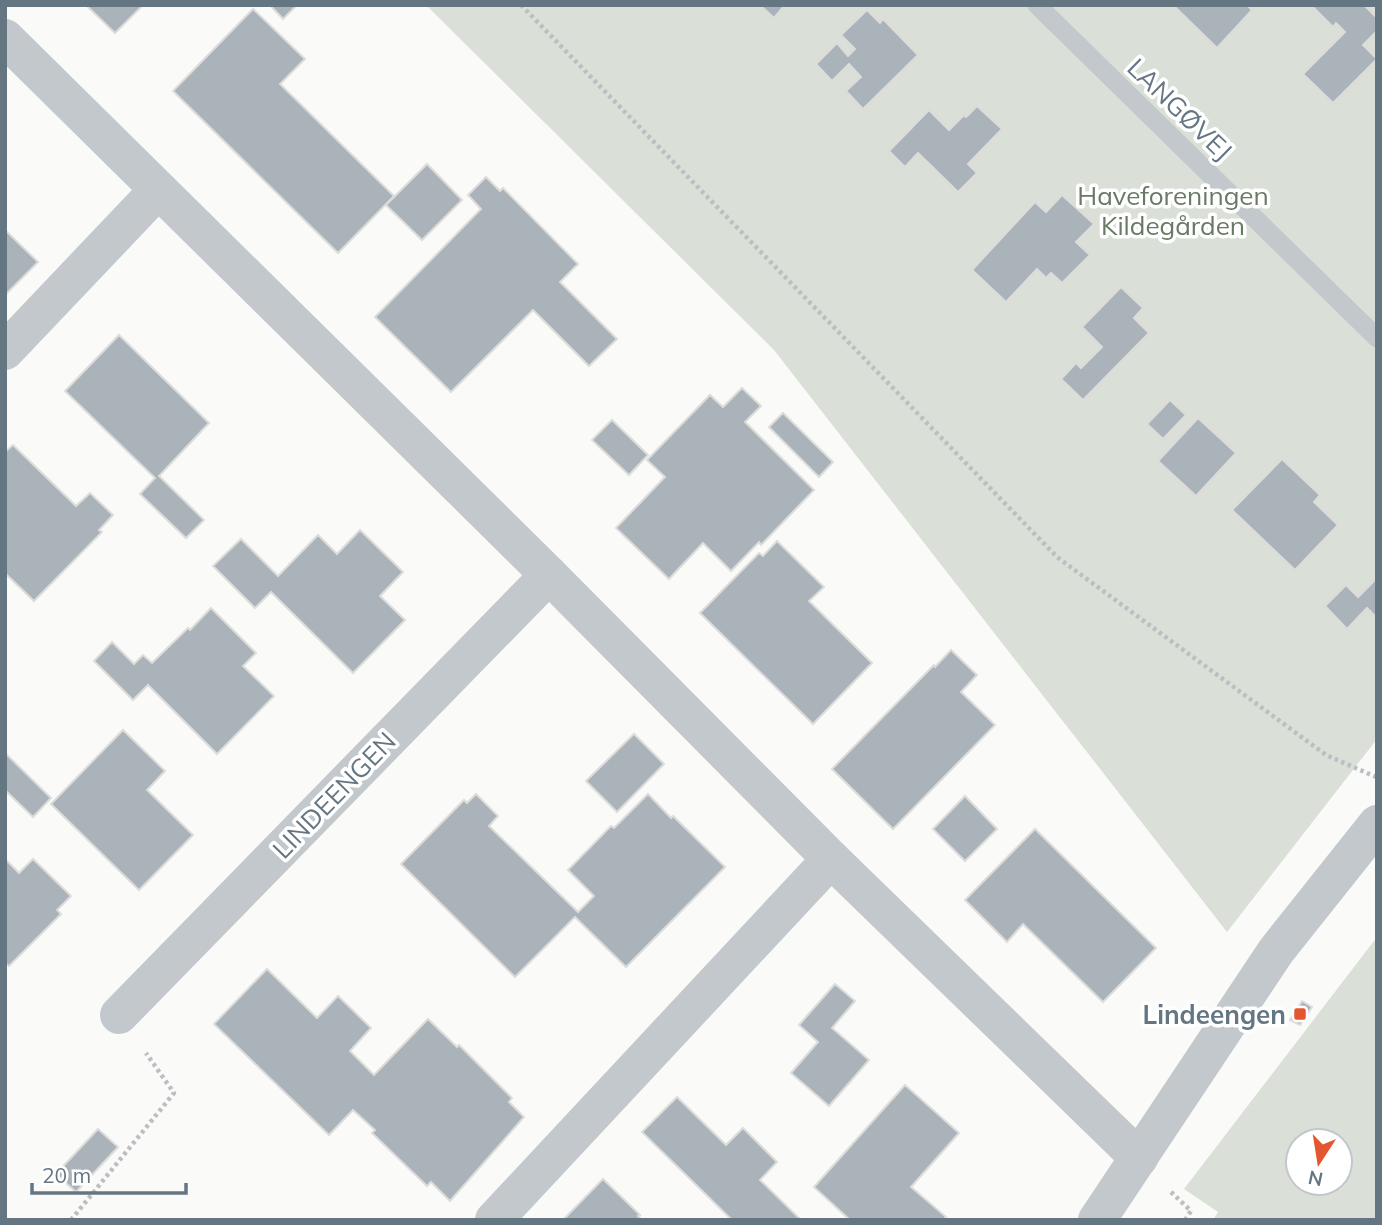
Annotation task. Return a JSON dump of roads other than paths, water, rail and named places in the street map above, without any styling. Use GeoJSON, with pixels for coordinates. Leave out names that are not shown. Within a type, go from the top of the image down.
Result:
{"type":"FeatureCollection","features":[{"type":"Feature","properties":{"kind":"street"},"geometry":{"type":"LineString","coordinates":[[5,38],[549,575],[831,859],[1139,1158]]}},
{"type":"Feature","properties":{"kind":"street"},"geometry":{"type":"LineString","coordinates":[[5,351],[158,190]]}},
{"type":"Feature","properties":{"kind":"street","name":"LINDEENGEN"},"geometry":{"type":"LineString","coordinates":[[119,1015],[549,575]]}},
{"type":"Feature","properties":{"kind":"street"},"geometry":{"type":"LineString","coordinates":[[1097,1220],[1276,951],[1377,824]]}},
{"type":"Feature","properties":{"kind":"street"},"geometry":{"type":"LineString","coordinates":[[494,1220],[831,859]]}},
{"type":"Feature","properties":{"kind":"lane","name":"LANGØVEJ"},"geometry":{"type":"LineString","coordinates":[[1037,5],[1377,338]]}},
{"type":"Feature","properties":{"kind":"place","name":"Lindeengen"},"geometry":{"type":"Point","coordinates":[1300,1014]}},
{"type":"Feature","properties":{"kind":"park label","name":"Haveforeningen Kildegården"},"geometry":{"type":"Point","coordinates":[1173,210]}}]}
